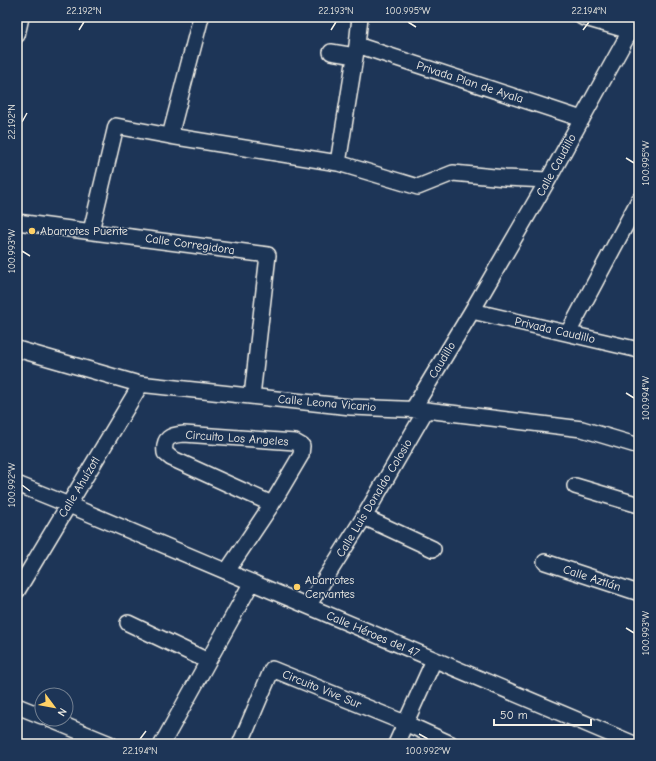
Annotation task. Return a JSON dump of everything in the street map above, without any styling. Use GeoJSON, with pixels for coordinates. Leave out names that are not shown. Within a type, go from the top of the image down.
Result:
{"type":"FeatureCollection","features":[{"type":"Feature","properties":{"kind":"street"},"geometry":{"type":"LineString","coordinates":[[17,35],[21,17]]}},
{"type":"Feature","properties":{"kind":"street"},"geometry":{"type":"LineString","coordinates":[[170,136],[201,17]]}},
{"type":"Feature","properties":{"kind":"street"},"geometry":{"type":"LineString","coordinates":[[338,163],[360,17]]}},
{"type":"Feature","properties":{"kind":"street"},"geometry":{"type":"LineString","coordinates":[[582,17],[630,31]]}},
{"type":"Feature","properties":{"kind":"street","name":"Calle Caudillo"},"geometry":{"type":"LineString","coordinates":[[472,311],[548,180],[638,17]]}},
{"type":"Feature","properties":{"kind":"street","name":"Privada Plan de Ayala"},"geometry":{"type":"LineString","coordinates":[[331,52],[356,51],[582,119]]}},
{"type":"Feature","properties":{"kind":"street"},"geometry":{"type":"LineString","coordinates":[[91,231],[116,126],[338,163],[418,187],[454,173],[548,180]]}},
{"type":"Feature","properties":{"kind":"street"},"geometry":{"type":"LineString","coordinates":[[568,333],[639,200]]}},
{"type":"Feature","properties":{"kind":"street","name":"Calle Corregidora"},"geometry":{"type":"LineString","coordinates":[[17,222],[268,255],[252,396]]}},
{"type":"Feature","properties":{"kind":"street","name":"Privada Caudillo"},"geometry":{"type":"LineString","coordinates":[[472,311],[639,350]]}},
{"type":"Feature","properties":{"kind":"street","name":"Caudillo"},"geometry":{"type":"LineString","coordinates":[[419,410],[472,311]]}},
{"type":"Feature","properties":{"kind":"street","name":"Calle Leona Vicario"},"geometry":{"type":"LineString","coordinates":[[17,349],[141,384],[351,407],[419,410],[582,430],[639,446]]}},
{"type":"Feature","properties":{"kind":"street","name":"Calle Ahuízotl"},"geometry":{"type":"LineString","coordinates":[[18,586],[69,505],[141,384]]}},
{"type":"Feature","properties":{"kind":"street","name":"Calle Luis Donaldo Colosio"},"geometry":{"type":"LineString","coordinates":[[308,606],[364,517],[419,410]]}},
{"type":"Feature","properties":{"kind":"street","name":"Circuito Los Angeles"},"geometry":{"type":"LineString","coordinates":[[227,571],[272,504],[301,455],[302,446],[295,442],[184,434],[175,435],[167,439],[164,445],[165,453],[171,458],[272,504]]}},
{"type":"Feature","properties":{"kind":"street","name":"Calle Héroes del 47"},"geometry":{"type":"LineString","coordinates":[[17,484],[227,571],[634,744]]}},
{"type":"Feature","properties":{"kind":"street"},"geometry":{"type":"LineString","coordinates":[[575,486],[639,505]]}},
{"type":"Feature","properties":{"kind":"street"},"geometry":{"type":"LineString","coordinates":[[364,517],[433,548]]}},
{"type":"Feature","properties":{"kind":"street","name":"Calle Aztlán"},"geometry":{"type":"LineString","coordinates":[[545,562],[639,593]]}},
{"type":"Feature","properties":{"kind":"street"},"geometry":{"type":"LineString","coordinates":[[162,744],[252,582]]}},
{"type":"Feature","properties":{"kind":"street"},"geometry":{"type":"LineString","coordinates":[[128,623],[208,661]]}},
{"type":"Feature","properties":{"kind":"street"},"geometry":{"type":"LineString","coordinates":[[396,744],[434,660]]}},
{"type":"Feature","properties":{"kind":"street","name":"Circuito Vive Sur"},"geometry":{"type":"LineString","coordinates":[[245,744],[241,742],[272,669],[405,723]]}},
{"type":"Feature","properties":{"kind":"street"},"geometry":{"type":"LineString","coordinates":[[17,706],[34,713]]}},
{"type":"Feature","properties":{"kind":"street"},"geometry":{"type":"LineString","coordinates":[[405,723],[451,744]]}},
{"type":"Feature","properties":{"kind":"street"},"geometry":{"type":"LineString","coordinates":[[67,727],[104,743]]}},
{"type":"Feature","properties":{"kind":"place","name":"Abarrotes Puente"},"geometry":{"type":"Point","coordinates":[32,231]}},
{"type":"Feature","properties":{"kind":"place","name":"Abarrotes Cervantes"},"geometry":{"type":"Point","coordinates":[297,587]}}]}
